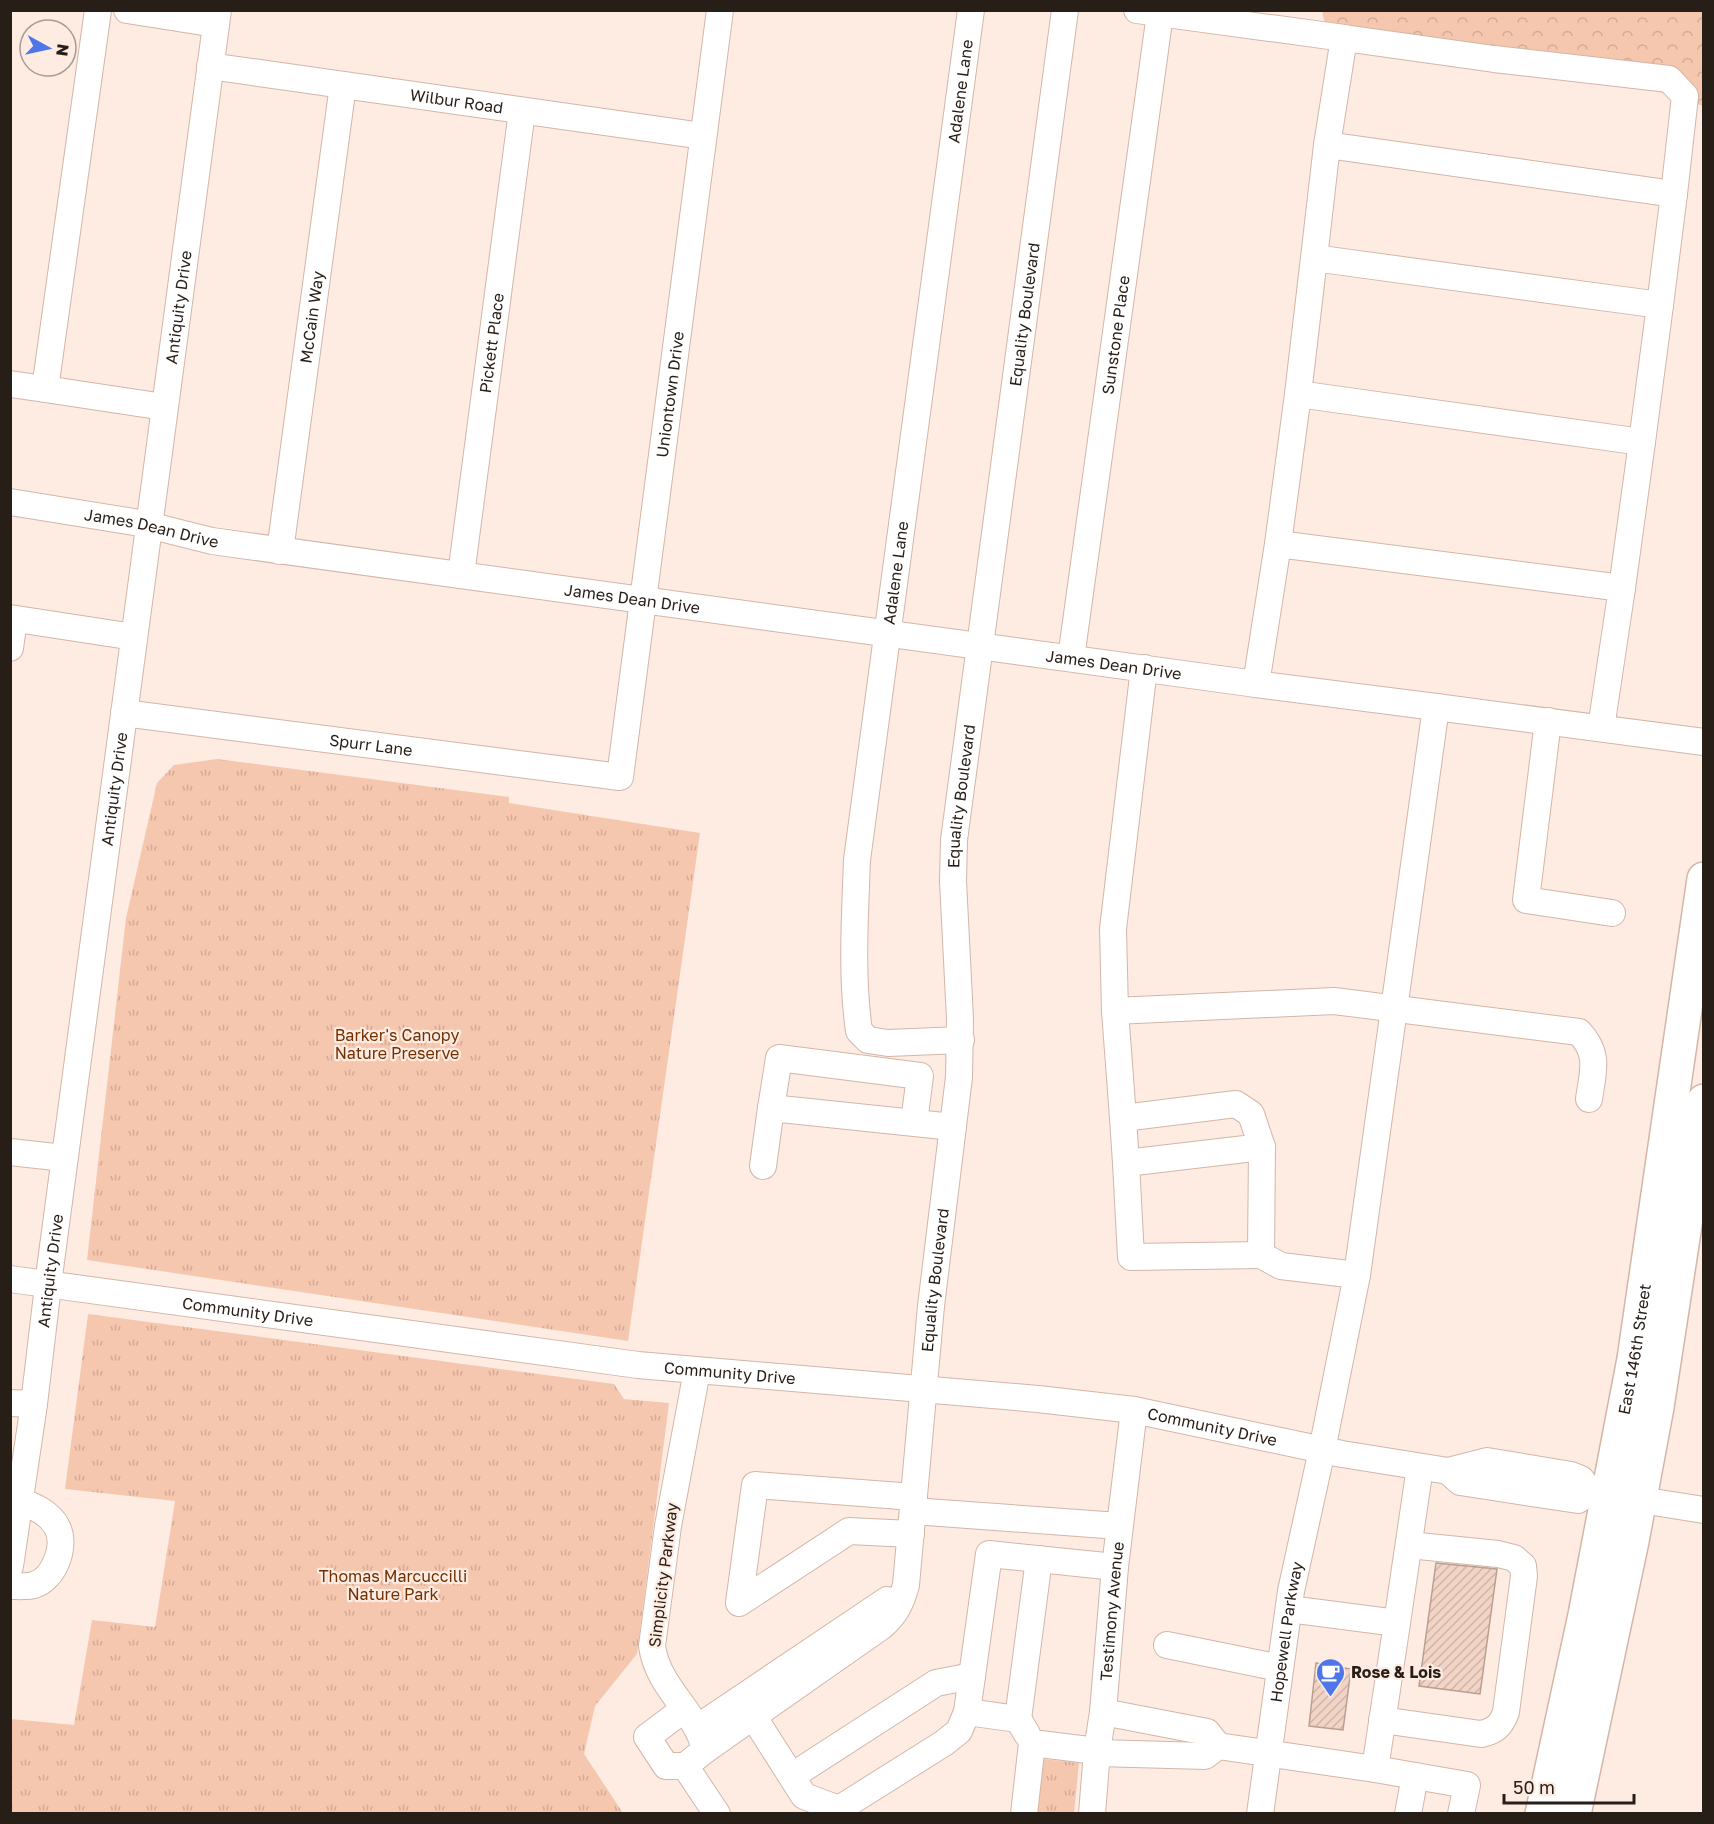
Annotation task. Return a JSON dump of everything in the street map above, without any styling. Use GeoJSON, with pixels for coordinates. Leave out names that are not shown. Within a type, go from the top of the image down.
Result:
{"type":"FeatureCollection","features":[{"type":"Feature","properties":{"kind":"main road","name":"East 146th Street"},"geometry":{"type":"LineString","coordinates":[[1574,1814],[1613,1496],[1704,879]]}},
{"type":"Feature","properties":{"kind":"main road","name":"East 146th Street"},"geometry":{"type":"LineString","coordinates":[[1542,1814],[1613,1496],[1661,1384],[1704,1101]]}},
{"type":"Feature","properties":{"kind":"street"},"geometry":{"type":"LineString","coordinates":[[45,389],[98,10]]}},
{"type":"Feature","properties":{"kind":"street"},"geometry":{"type":"LineString","coordinates":[[127,10],[217,17]]}},
{"type":"Feature","properties":{"kind":"street","name":"Uniontown Drive"},"geometry":{"type":"LineString","coordinates":[[620,777],[720,10]]}},
{"type":"Feature","properties":{"kind":"street","name":"Adalene Lane"},"geometry":{"type":"LineString","coordinates":[[961,1040],[888,1043],[868,1040],[859,1030],[855,980],[857,860],[971,10]]}},
{"type":"Feature","properties":{"kind":"street","name":"Equality Boulevard"},"geometry":{"type":"LineString","coordinates":[[695,1729],[753,1716],[887,1622],[900,1605],[906,1585],[931,1306],[959,1077],[961,1040],[953,881],[954,840],[1065,10]]}},
{"type":"Feature","properties":{"kind":"street"},"geometry":{"type":"LineString","coordinates":[[1148,12],[1494,59],[1669,79],[1685,96],[1642,442],[1601,728]]}},
{"type":"Feature","properties":{"kind":"street","name":"Sunstone Place"},"geometry":{"type":"LineString","coordinates":[[1071,658],[1148,12]]}},
{"type":"Feature","properties":{"kind":"street","name":"Antiquity Drive"},"geometry":{"type":"LineString","coordinates":[[10,1566],[20,1501],[22,1403],[48,1284],[217,17]]}},
{"type":"Feature","properties":{"kind":"street"},"geometry":{"type":"LineString","coordinates":[[1256,684],[1278,544],[1327,145],[1344,38]]}},
{"type":"Feature","properties":{"kind":"street","name":"Wilbur Road"},"geometry":{"type":"LineString","coordinates":[[210,66],[703,136]]}},
{"type":"Feature","properties":{"kind":"street","name":"McCain Way"},"geometry":{"type":"LineString","coordinates":[[280,551],[343,85]]}},
{"type":"Feature","properties":{"kind":"street","name":"Pickett Place"},"geometry":{"type":"LineString","coordinates":[[461,576],[522,111]]}},
{"type":"Feature","properties":{"kind":"street"},"geometry":{"type":"LineString","coordinates":[[1327,145],[1674,194]]}},
{"type":"Feature","properties":{"kind":"street"},"geometry":{"type":"LineString","coordinates":[[1314,258],[1660,305]]}},
{"type":"Feature","properties":{"kind":"street"},"geometry":{"type":"LineString","coordinates":[[10,384],[164,407]]}},
{"type":"Feature","properties":{"kind":"street"},"geometry":{"type":"LineString","coordinates":[[1298,394],[1642,442]]}},
{"type":"Feature","properties":{"kind":"street","name":"James Dean Drive"},"geometry":{"type":"LineString","coordinates":[[10,502],[148,525],[212,542],[1256,684],[1704,742]]}},
{"type":"Feature","properties":{"kind":"street"},"geometry":{"type":"LineString","coordinates":[[1278,544],[1622,588]]}},
{"type":"Feature","properties":{"kind":"street"},"geometry":{"type":"LineString","coordinates":[[10,648],[12,618],[134,637]]}},
{"type":"Feature","properties":{"kind":"street"},"geometry":{"type":"LineString","coordinates":[[1144,668],[1113,929],[1115,1011],[1131,1257],[1261,1254],[1281,1266],[1358,1275]]}},
{"type":"Feature","properties":{"kind":"street","name":"Hopewell Parkway"},"geometry":{"type":"LineString","coordinates":[[1260,1814],[1289,1610],[1358,1275],[1436,707]]}},
{"type":"Feature","properties":{"kind":"street","name":"Spurr Lane"},"geometry":{"type":"LineString","coordinates":[[124,712],[620,777]]}},
{"type":"Feature","properties":{"kind":"street"},"geometry":{"type":"LineString","coordinates":[[1548,721],[1526,900],[1612,913]]}},
{"type":"Feature","properties":{"kind":"street"},"geometry":{"type":"LineString","coordinates":[[1115,1011],[1334,1001],[1579,1032],[1588,1041],[1594,1058],[1589,1099]]}},
{"type":"Feature","properties":{"kind":"street"},"geometry":{"type":"LineString","coordinates":[[763,1166],[779,1058],[920,1076],[914,1122]]}},
{"type":"Feature","properties":{"kind":"street"},"geometry":{"type":"LineString","coordinates":[[1123,1118],[1236,1104],[1251,1114],[1262,1147],[1261,1254]]}},
{"type":"Feature","properties":{"kind":"street"},"geometry":{"type":"LineString","coordinates":[[771,1108],[952,1126]]}},
{"type":"Feature","properties":{"kind":"street"},"geometry":{"type":"LineString","coordinates":[[1125,1163],[1262,1147]]}},
{"type":"Feature","properties":{"kind":"street"},"geometry":{"type":"LineString","coordinates":[[10,1152],[64,1158]]}},
{"type":"Feature","properties":{"kind":"street","name":"Community Drive"},"geometry":{"type":"LineString","coordinates":[[10,1280],[638,1365],[1038,1399],[1134,1410],[1322,1450],[1420,1467],[1448,1471],[1487,1461],[1571,1475],[1613,1496]]}},
{"type":"Feature","properties":{"kind":"street","name":"Simplicity Parkway"},"geometry":{"type":"LineString","coordinates":[[695,1729],[657,1667],[653,1657],[652,1636],[675,1482],[697,1371]]}},
{"type":"Feature","properties":{"kind":"street","name":"Testimony Avenue"},"geometry":{"type":"LineString","coordinates":[[1092,1814],[1119,1526],[1134,1410]]}},
{"type":"Feature","properties":{"kind":"street"},"geometry":{"type":"LineString","coordinates":[[1375,1769],[1420,1467]]}},
{"type":"Feature","properties":{"kind":"street"},"geometry":{"type":"LineString","coordinates":[[913,1514],[849,1531],[739,1603],[755,1485],[913,1514],[1119,1526]]}},
{"type":"Feature","properties":{"kind":"street"},"geometry":{"type":"LineString","coordinates":[[1613,1496],[1704,1510]]}},
{"type":"Feature","properties":{"kind":"street"},"geometry":{"type":"LineString","coordinates":[[10,1586],[33,1586],[43,1581],[57,1563],[59,1552],[58,1527],[37,1507],[20,1501]]}},
{"type":"Feature","properties":{"kind":"street"},"geometry":{"type":"LineString","coordinates":[[1382,1720],[1481,1734],[1493,1731],[1500,1725],[1505,1715],[1524,1576],[1523,1566],[1514,1558],[1498,1554],[1409,1545]]}},
{"type":"Feature","properties":{"kind":"street"},"geometry":{"type":"LineString","coordinates":[[753,1716],[804,1796],[840,1811],[959,1731],[967,1712],[989,1554],[1115,1567]]}},
{"type":"Feature","properties":{"kind":"street"},"geometry":{"type":"LineString","coordinates":[[1024,1814],[1032,1743],[1018,1719],[1039,1559]]}},
{"type":"Feature","properties":{"kind":"street"},"geometry":{"type":"LineString","coordinates":[[685,1766],[666,1766],[647,1737],[695,1729],[878,1608],[906,1585]]}},
{"type":"Feature","properties":{"kind":"street"},"geometry":{"type":"LineString","coordinates":[[1289,1610],[1397,1623]]}},
{"type":"Feature","properties":{"kind":"street"},"geometry":{"type":"LineString","coordinates":[[1167,1645],[1280,1668]]}},
{"type":"Feature","properties":{"kind":"street"},"geometry":{"type":"LineString","coordinates":[[792,1776],[936,1683],[972,1676]]}},
{"type":"Feature","properties":{"kind":"street"},"geometry":{"type":"LineString","coordinates":[[967,1712],[1018,1719]]}},
{"type":"Feature","properties":{"kind":"street"},"geometry":{"type":"LineString","coordinates":[[1103,1712],[1207,1732],[1218,1746]]}},
{"type":"Feature","properties":{"kind":"street"},"geometry":{"type":"LineString","coordinates":[[695,1729],[685,1766],[717,1814]]}},
{"type":"Feature","properties":{"kind":"street"},"geometry":{"type":"LineString","coordinates":[[1032,1743],[1097,1752],[1205,1756],[1218,1746],[1375,1769],[1467,1785],[1461,1814]]}},
{"type":"Feature","properties":{"kind":"street"},"geometry":{"type":"LineString","coordinates":[[1408,1814],[1415,1776]]}},
{"type":"Feature","properties":{"kind":"green space"},"geometry":{"type":"Polygon","coordinates":[[[1322,11],[1703,11],[1703,106],[1587,69],[1327,33],[1322,11]]]}},
{"type":"Feature","properties":{"kind":"green space","name":"Barker's Canopy Nature Preserve"},"geometry":{"type":"Polygon","coordinates":[[[217,759],[509,797],[509,803],[700,833],[628,1341],[87,1260],[126,918],[157,783],[174,765],[217,759]]]}},
{"type":"Feature","properties":{"kind":"green space","name":"Thomas Marcuccilli Nature Park"},"geometry":{"type":"Polygon","coordinates":[[[88,1314],[614,1384],[624,1399],[669,1403],[637,1654],[595,1706],[584,1754],[623,1813],[11,1813],[11,1719],[74,1725],[92,1620],[155,1627],[175,1501],[65,1489],[88,1314]]]}},
{"type":"Feature","properties":{"kind":"green space"},"geometry":{"type":"Polygon","coordinates":[[[1043,1759],[1079,1763],[1074,1813],[1037,1814],[1043,1759]]]}},
{"type":"Feature","properties":{"kind":"building"},"geometry":{"type":"Polygon","coordinates":[[[1436,1563],[1497,1569],[1480,1694],[1419,1686],[1436,1563]]]}},
{"type":"Feature","properties":{"kind":"building","name":"Rose & Lois"},"geometry":{"type":"Polygon","coordinates":[[[1316,1663],[1351,1669],[1343,1730],[1309,1726],[1316,1663]]]}},
{"type":"Feature","properties":{"kind":"place","name":"Rose & Lois"},"geometry":{"type":"Point","coordinates":[1330,1698]}}]}
